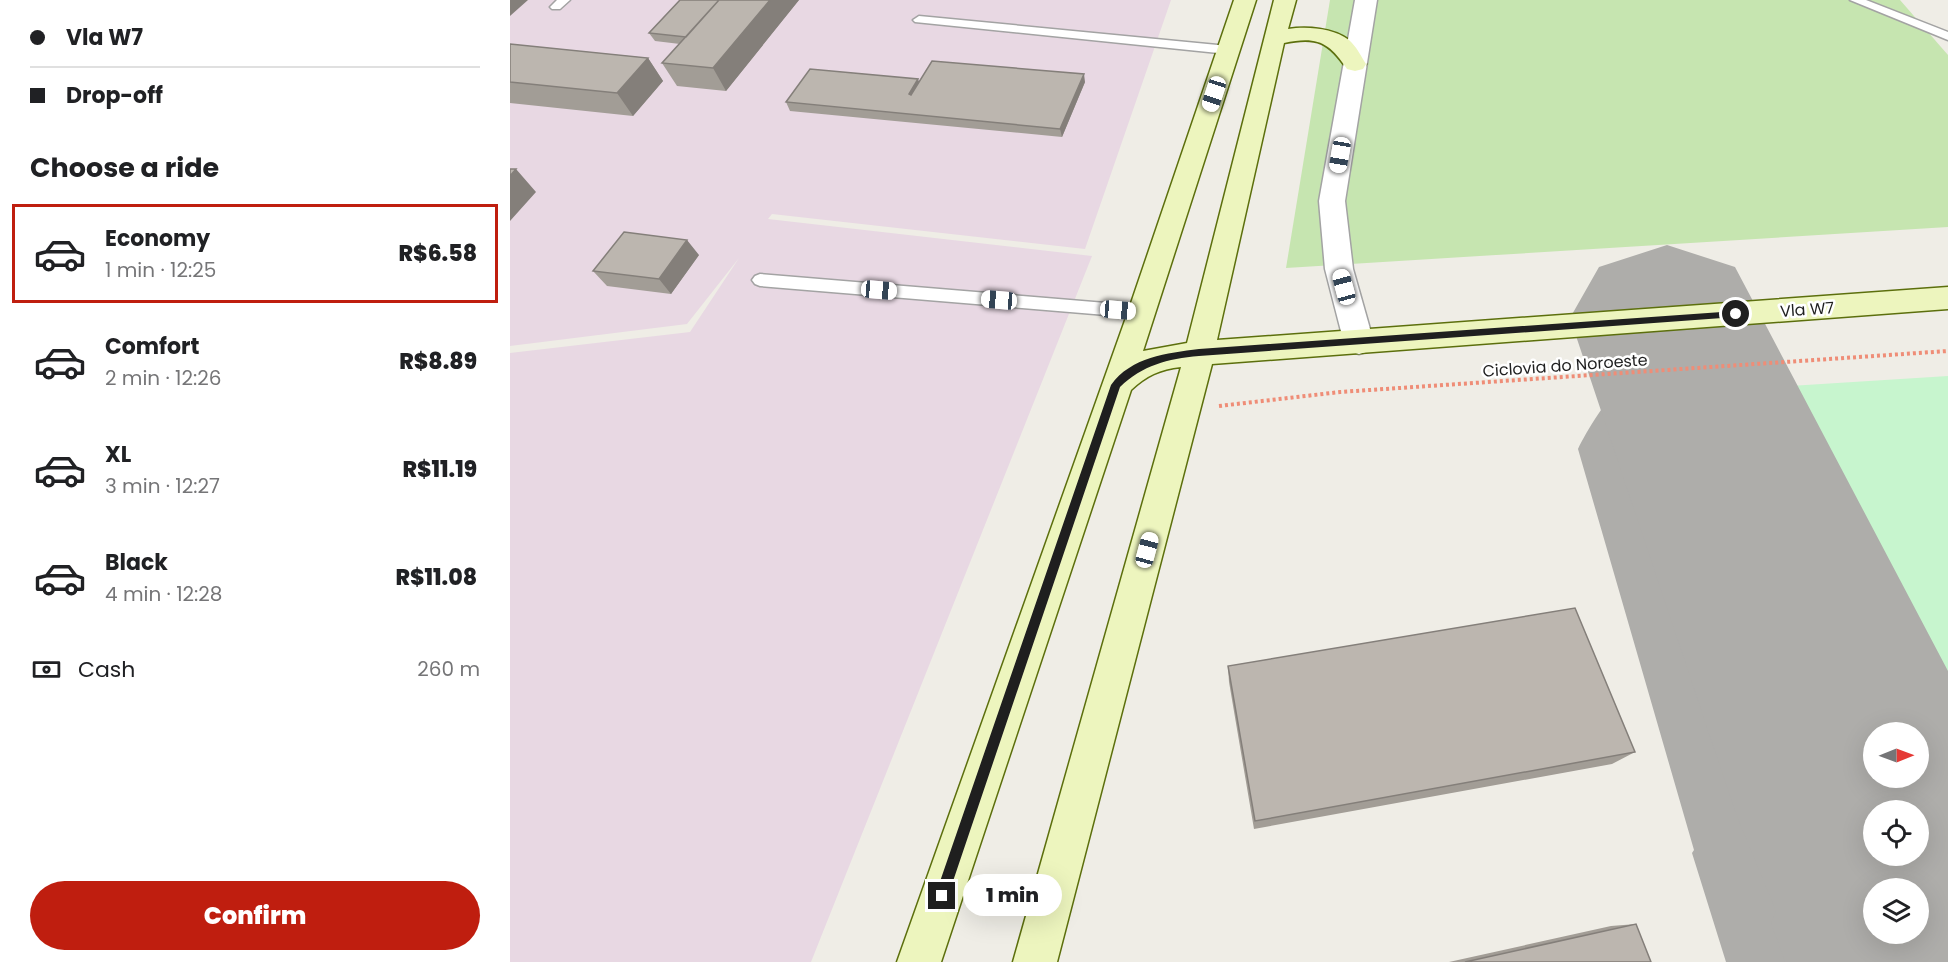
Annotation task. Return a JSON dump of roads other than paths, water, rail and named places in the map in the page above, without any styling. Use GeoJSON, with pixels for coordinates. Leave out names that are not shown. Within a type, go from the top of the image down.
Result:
{"type":"FeatureCollection","features":[{"type":"Feature","properties":{"kind":"main road"},"geometry":{"type":"LineString","coordinates":[[919,962],[1142,312],[1245,0]]}},
{"type":"Feature","properties":{"kind":"main road"},"geometry":{"type":"LineString","coordinates":[[1035,962],[1186,408],[1274,39],[1286,0]]}},
{"type":"Feature","properties":{"kind":"main road"},"geometry":{"type":"LineString","coordinates":[[1274,39],[1295,32],[1316,35],[1342,45],[1355,64]]}},
{"type":"Feature","properties":{"kind":"main road","name":"Vla W7"},"geometry":{"type":"LineString","coordinates":[[1116,385],[1130,372],[1149,362],[1172,356],[1199,353],[1948,298]]}},
{"type":"Feature","properties":{"kind":"main road"},"geometry":{"type":"LineString","coordinates":[[1209,309],[1229,330],[1267,349]]}},
{"type":"Feature","properties":{"kind":"main road"},"geometry":{"type":"LineString","coordinates":[[1186,408],[1207,384],[1236,363],[1267,349]]}},
{"type":"Feature","properties":{"kind":"street"},"geometry":{"type":"LineString","coordinates":[[1359,343],[1339,268],[1332,201],[1366,0]]}},
{"type":"Feature","properties":{"kind":"lane"},"geometry":{"type":"LineString","coordinates":[[1856,0],[1948,36]]}},
{"type":"Feature","properties":{"kind":"lane"},"geometry":{"type":"LineString","coordinates":[[919,20],[1228,50]]}},
{"type":"Feature","properties":{"kind":"lane"},"geometry":{"type":"LineString","coordinates":[[760,280],[1142,312]]}}]}
